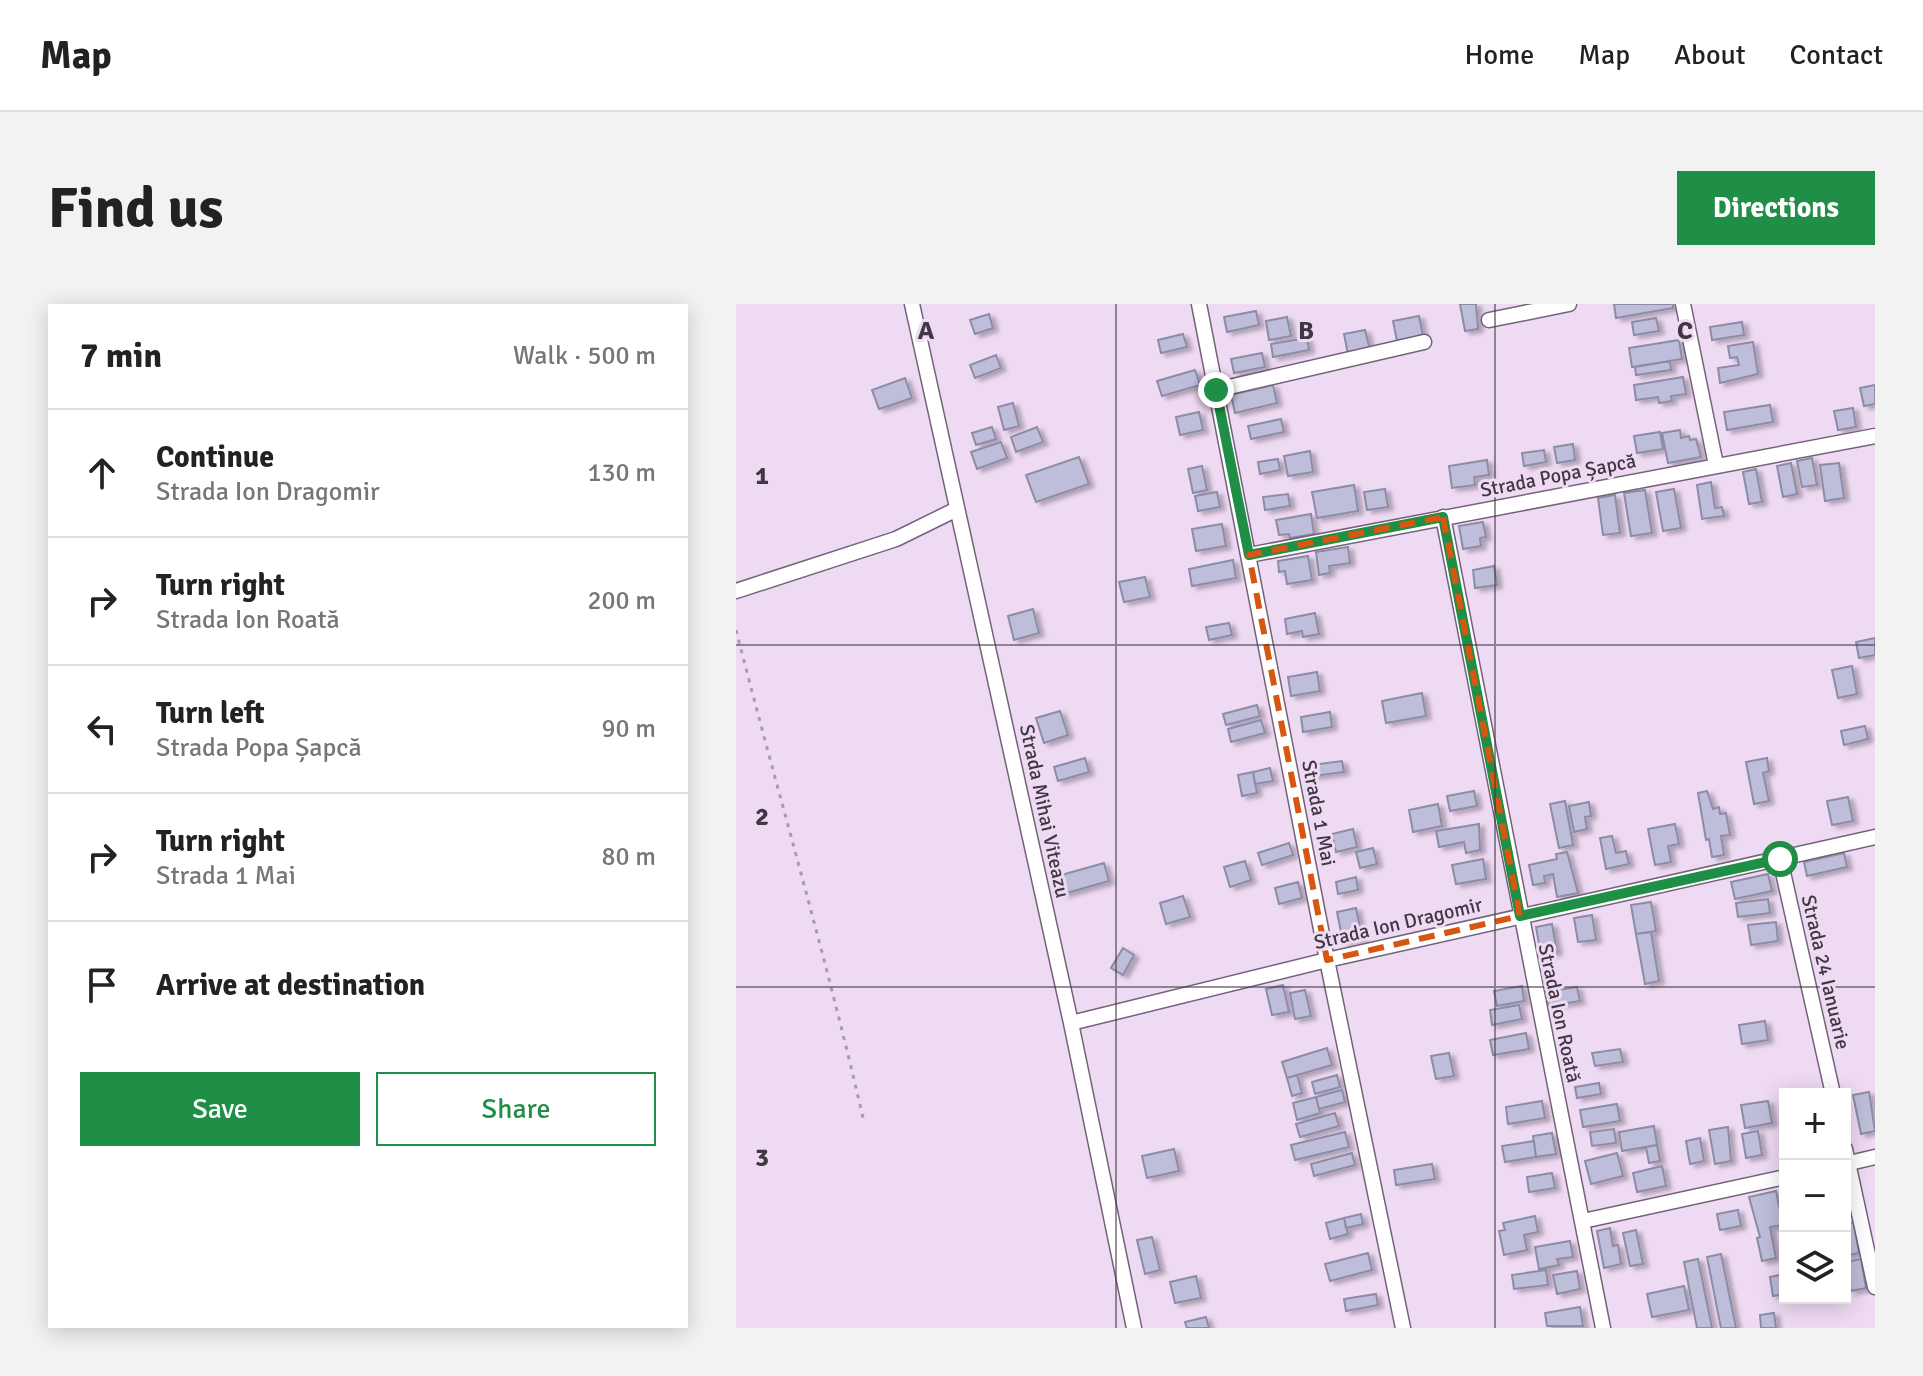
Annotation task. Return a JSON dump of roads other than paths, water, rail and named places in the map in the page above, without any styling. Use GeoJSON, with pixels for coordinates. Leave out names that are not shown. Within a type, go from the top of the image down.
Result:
{"type":"FeatureCollection","features":[{"type":"Feature","properties":{"kind":"street","name":"Strada Mihai Viteazu"},"geometry":{"type":"LineString","coordinates":[[912,304],[1071,1023],[1134,1328]]}},
{"type":"Feature","properties":{"kind":"street","name":"Strada 1 Mai"},"geometry":{"type":"LineString","coordinates":[[1199,304],[1327,960],[1403,1328]]}},
{"type":"Feature","properties":{"kind":"street"},"geometry":{"type":"LineString","coordinates":[[1489,320],[1569,304]]}},
{"type":"Feature","properties":{"kind":"street"},"geometry":{"type":"LineString","coordinates":[[1683,304],[1716,465]]}},
{"type":"Feature","properties":{"kind":"street"},"geometry":{"type":"LineString","coordinates":[[1216,390],[1424,342]]}},
{"type":"Feature","properties":{"kind":"street","name":"Strada Popa Șapcă"},"geometry":{"type":"LineString","coordinates":[[1249,555],[1875,436]]}},
{"type":"Feature","properties":{"kind":"street"},"geometry":{"type":"LineString","coordinates":[[736,591],[896,539],[957,509]]}},
{"type":"Feature","properties":{"kind":"street","name":"Strada Ion Roată"},"geometry":{"type":"LineString","coordinates":[[1443,517],[1603,1328]]}},
{"type":"Feature","properties":{"kind":"street","name":"Strada Ion Dragomir"},"geometry":{"type":"LineString","coordinates":[[1071,1023],[1327,960],[1875,837]]}},
{"type":"Feature","properties":{"kind":"street","name":"Strada 24 Ianuarie"},"geometry":{"type":"LineString","coordinates":[[1780,859],[1832,1088]]}},
{"type":"Feature","properties":{"kind":"street"},"geometry":{"type":"LineString","coordinates":[[1851,1159],[1875,1157]]}},
{"type":"Feature","properties":{"kind":"street"},"geometry":{"type":"LineString","coordinates":[[1846,1160],[1875,1287]]}},
{"type":"Feature","properties":{"kind":"street"},"geometry":{"type":"LineString","coordinates":[[1583,1221],[1779,1178]]}}]}
